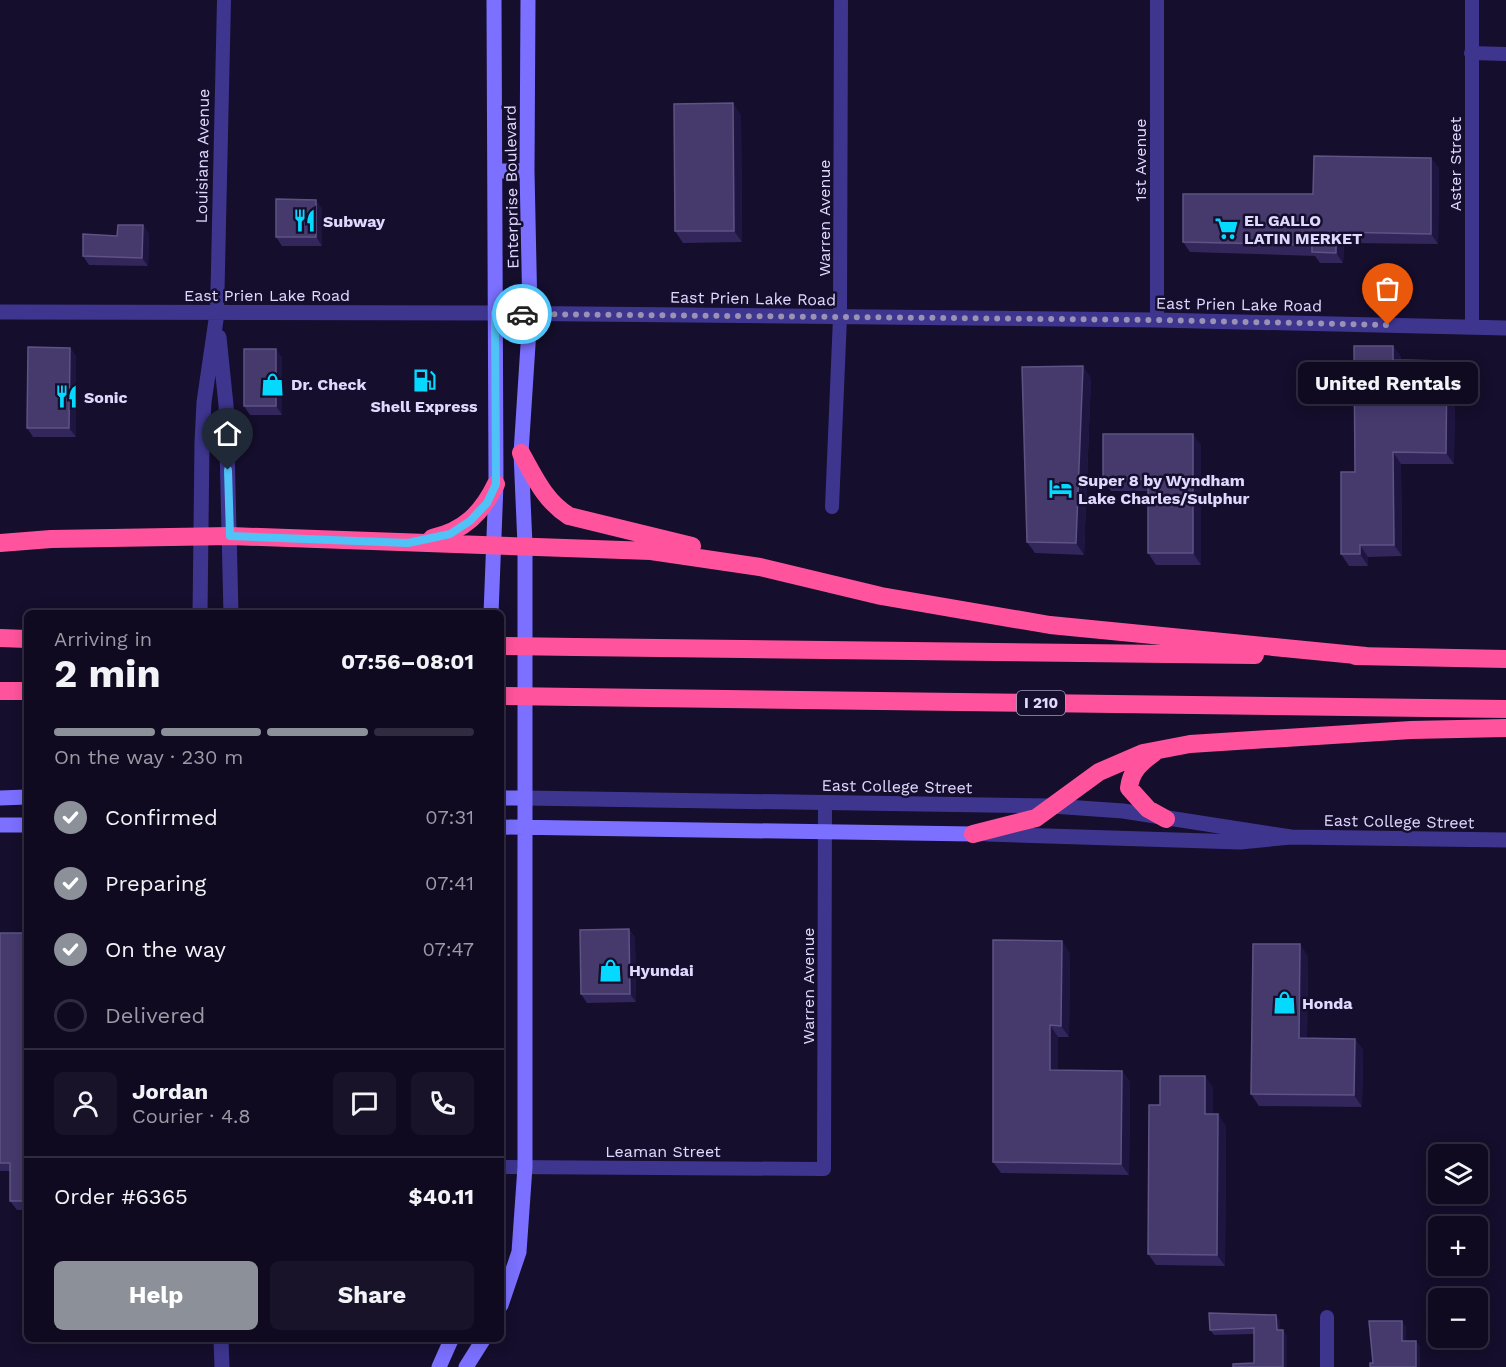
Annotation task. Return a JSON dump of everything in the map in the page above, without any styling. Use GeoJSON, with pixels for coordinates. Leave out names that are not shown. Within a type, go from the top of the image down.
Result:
{"type":"FeatureCollection","features":[{"type":"Feature","properties":{"kind":"highway"},"geometry":{"type":"LineString","coordinates":[[521,453],[543,493],[554,506],[569,516],[696,547],[760,567],[881,596],[1050,624],[1366,656]]}},
{"type":"Feature","properties":{"kind":"highway"},"geometry":{"type":"LineString","coordinates":[[408,543],[450,534],[461,528],[487,503],[496,484]]}},
{"type":"Feature","properties":{"kind":"highway"},"geometry":{"type":"LineString","coordinates":[[0,543],[51,539],[230,536],[525,545],[651,551],[760,567]]}},
{"type":"Feature","properties":{"kind":"highway"},"geometry":{"type":"LineString","coordinates":[[0,638],[24,639]]}},
{"type":"Feature","properties":{"kind":"highway"},"geometry":{"type":"LineString","coordinates":[[504,646],[1506,659]]}},
{"type":"Feature","properties":{"kind":"highway"},"geometry":{"type":"LineString","coordinates":[[0,691],[24,691]]}},
{"type":"Feature","properties":{"kind":"highway","name":"I 210"},"geometry":{"type":"LineString","coordinates":[[504,696],[1506,708]]}},
{"type":"Feature","properties":{"kind":"highway"},"geometry":{"type":"LineString","coordinates":[[973,834],[1036,818],[1099,772],[1143,753],[1161,748],[1190,744],[1387,732],[1506,728]]}},
{"type":"Feature","properties":{"kind":"highway"},"geometry":{"type":"LineString","coordinates":[[1161,748],[1140,763],[1131,777],[1129,788],[1148,809],[1166,819]]}},
{"type":"Feature","properties":{"kind":"main road","name":"Enterprise Boulevard"},"geometry":{"type":"LineString","coordinates":[[491,610],[496,484],[494,0]]}},
{"type":"Feature","properties":{"kind":"main road","name":"Enterprise Boulevard"},"geometry":{"type":"LineString","coordinates":[[504,1296],[519,1252],[525,1167],[525,545],[521,453],[530,314],[527,171],[528,0]]}},
{"type":"Feature","properties":{"kind":"main road"},"geometry":{"type":"LineString","coordinates":[[495,171],[527,171]]}},
{"type":"Feature","properties":{"kind":"main road"},"geometry":{"type":"LineString","coordinates":[[0,798],[24,797]]}},
{"type":"Feature","properties":{"kind":"main road","name":"East College Street"},"geometry":{"type":"LineString","coordinates":[[504,798],[525,798]]}},
{"type":"Feature","properties":{"kind":"main road"},"geometry":{"type":"LineString","coordinates":[[0,825],[24,825]]}},
{"type":"Feature","properties":{"kind":"main road","name":"East College Street"},"geometry":{"type":"LineString","coordinates":[[504,827],[825,834],[973,834]]}},
{"type":"Feature","properties":{"kind":"main road"},"geometry":{"type":"LineString","coordinates":[[439,1367],[450,1342]]}},
{"type":"Feature","properties":{"kind":"main road"},"geometry":{"type":"LineString","coordinates":[[466,1367],[482,1342]]}},
{"type":"Feature","properties":{"kind":"street","name":"Louisiana Avenue"},"geometry":{"type":"LineString","coordinates":[[224,0],[217,313],[226,405],[231,610]]}},
{"type":"Feature","properties":{"kind":"street","name":"Warren Avenue"},"geometry":{"type":"LineString","coordinates":[[831,507],[840,317],[841,0]]}},
{"type":"Feature","properties":{"kind":"street","name":"1st Avenue"},"geometry":{"type":"LineString","coordinates":[[1157,0],[1158,320]]}},
{"type":"Feature","properties":{"kind":"street","name":"Aster Street"},"geometry":{"type":"LineString","coordinates":[[1472,0],[1472,327]]}},
{"type":"Feature","properties":{"kind":"street"},"geometry":{"type":"LineString","coordinates":[[1471,53],[1506,54]]}},
{"type":"Feature","properties":{"kind":"street","name":"East Prien Lake Road"},"geometry":{"type":"LineString","coordinates":[[0,312],[495,313],[1158,320],[1506,328]]}},
{"type":"Feature","properties":{"kind":"street","name":"Louisiana Avenue"},"geometry":{"type":"LineString","coordinates":[[200,610],[204,402],[217,313]]}},
{"type":"Feature","properties":{"kind":"street","name":"East College Street"},"geometry":{"type":"LineString","coordinates":[[525,798],[1052,806],[1123,812],[1291,837]]}},
{"type":"Feature","properties":{"kind":"street","name":"Warren Avenue"},"geometry":{"type":"LineString","coordinates":[[824,1169],[825,803]]}},
{"type":"Feature","properties":{"kind":"street","name":"East College Street"},"geometry":{"type":"LineString","coordinates":[[973,834],[1240,842],[1291,837],[1506,840]]}},
{"type":"Feature","properties":{"kind":"street","name":"Leaman Street"},"geometry":{"type":"LineString","coordinates":[[504,1167],[824,1169]]}},
{"type":"Feature","properties":{"kind":"street"},"geometry":{"type":"LineString","coordinates":[[1327,1317],[1327,1367]]}},
{"type":"Feature","properties":{"kind":"street"},"geometry":{"type":"LineString","coordinates":[[221,1342],[222,1367]]}},
{"type":"Feature","properties":{"kind":"building"},"geometry":{"type":"Polygon","coordinates":[[[733,103],[734,231],[675,231],[674,104],[733,103]]]}},
{"type":"Feature","properties":{"kind":"building"},"geometry":{"type":"Polygon","coordinates":[[[1314,156],[1431,158],[1431,234],[1336,232],[1336,253],[1312,252],[1312,245],[1183,242],[1183,194],[1313,194],[1314,156]]]}},
{"type":"Feature","properties":{"kind":"building"},"geometry":{"type":"Polygon","coordinates":[[[276,199],[316,200],[316,237],[276,237],[276,199]]]}},
{"type":"Feature","properties":{"kind":"building"},"geometry":{"type":"Polygon","coordinates":[[[118,225],[143,225],[142,258],[83,256],[83,234],[117,236],[118,225]]]}},
{"type":"Feature","properties":{"kind":"building"},"geometry":{"type":"Polygon","coordinates":[[[1354,346],[1393,346],[1393,360],[1447,361],[1446,453],[1393,452],[1394,545],[1360,545],[1360,554],[1341,554],[1341,472],[1355,472],[1354,346]]]}},
{"type":"Feature","properties":{"kind":"building"},"geometry":{"type":"Polygon","coordinates":[[[28,347],[70,348],[69,428],[27,428],[28,347]]]}},
{"type":"Feature","properties":{"kind":"building"},"geometry":{"type":"Polygon","coordinates":[[[244,349],[276,349],[276,406],[244,406],[244,349]]]}},
{"type":"Feature","properties":{"kind":"building","name":"Super 8 by Wyndham Lake Charles/Sulphur"},"geometry":{"type":"Polygon","coordinates":[[[1083,366],[1076,543],[1027,542],[1022,367],[1083,366]]]}},
{"type":"Feature","properties":{"kind":"building"},"geometry":{"type":"Polygon","coordinates":[[[1103,434],[1193,434],[1193,553],[1148,553],[1148,479],[1103,479],[1103,434]]]}},
{"type":"Feature","properties":{"kind":"building","name":"Hyundai"},"geometry":{"type":"Polygon","coordinates":[[[629,929],[630,994],[581,994],[580,930],[629,929]]]}},
{"type":"Feature","properties":{"kind":"building"},"geometry":{"type":"Polygon","coordinates":[[[0,933],[24,933],[24,1201],[10,1201],[10,1163],[0,1163],[0,933]]]}},
{"type":"Feature","properties":{"kind":"building"},"geometry":{"type":"Polygon","coordinates":[[[993,940],[1062,941],[1061,1026],[1050,1025],[1050,1070],[1122,1071],[1121,1164],[993,1162],[993,940]]]}},
{"type":"Feature","properties":{"kind":"building","name":"Honda"},"geometry":{"type":"Polygon","coordinates":[[[1253,944],[1300,944],[1299,1038],[1355,1039],[1354,1095],[1251,1094],[1253,944]]]}},
{"type":"Feature","properties":{"kind":"building"},"geometry":{"type":"Polygon","coordinates":[[[1160,1076],[1205,1076],[1205,1114],[1218,1114],[1217,1255],[1148,1254],[1149,1105],[1160,1105],[1160,1076]]]}},
{"type":"Feature","properties":{"kind":"building"},"geometry":{"type":"Polygon","coordinates":[[[1209,1313],[1276,1315],[1277,1330],[1283,1330],[1283,1367],[1233,1367],[1233,1364],[1254,1363],[1254,1328],[1210,1330],[1209,1313]]]}},
{"type":"Feature","properties":{"kind":"building"},"geometry":{"type":"Polygon","coordinates":[[[1369,1321],[1402,1321],[1402,1341],[1416,1341],[1416,1367],[1370,1367],[1370,1363],[1373,1363],[1369,1321]]]}},
{"type":"Feature","properties":{"kind":"way so far"},"geometry":{"type":"LineString","coordinates":[[522,314],[1158,320],[1388,325]]}},
{"type":"Feature","properties":{"kind":"place","name":"Subway"},"geometry":{"type":"Point","coordinates":[305,221]}},
{"type":"Feature","properties":{"kind":"place","name":"EL GALLO LATIN MERKET"},"geometry":{"type":"Point","coordinates":[1226,229]}},
{"type":"Feature","properties":{"kind":"place","name":"United Rentals"},"geometry":{"type":"Point","coordinates":[1388,325]}},
{"type":"Feature","properties":{"kind":"place","name":"Shell Express"},"geometry":{"type":"Point","coordinates":[424,381]}},
{"type":"Feature","properties":{"kind":"place","name":"Dr. Check"},"geometry":{"type":"Point","coordinates":[273,384]}},
{"type":"Feature","properties":{"kind":"place","name":"Sonic"},"geometry":{"type":"Point","coordinates":[66,397]}},
{"type":"Feature","properties":{"kind":"place","name":"Super 8 by Wyndham Lake Charles/Sulphur"},"geometry":{"type":"Point","coordinates":[1060,489]}},
{"type":"Feature","properties":{"kind":"place","name":"Hyundai"},"geometry":{"type":"Point","coordinates":[611,970]}},
{"type":"Feature","properties":{"kind":"place","name":"Honda"},"geometry":{"type":"Point","coordinates":[1284,1003]}},
{"type":"Feature","properties":{"kind":"route"},"geometry":{"type":"LineString","coordinates":[[228,470],[230,536],[408,543],[450,534],[480,512],[496,484],[495,313],[522,314]]}}]}
